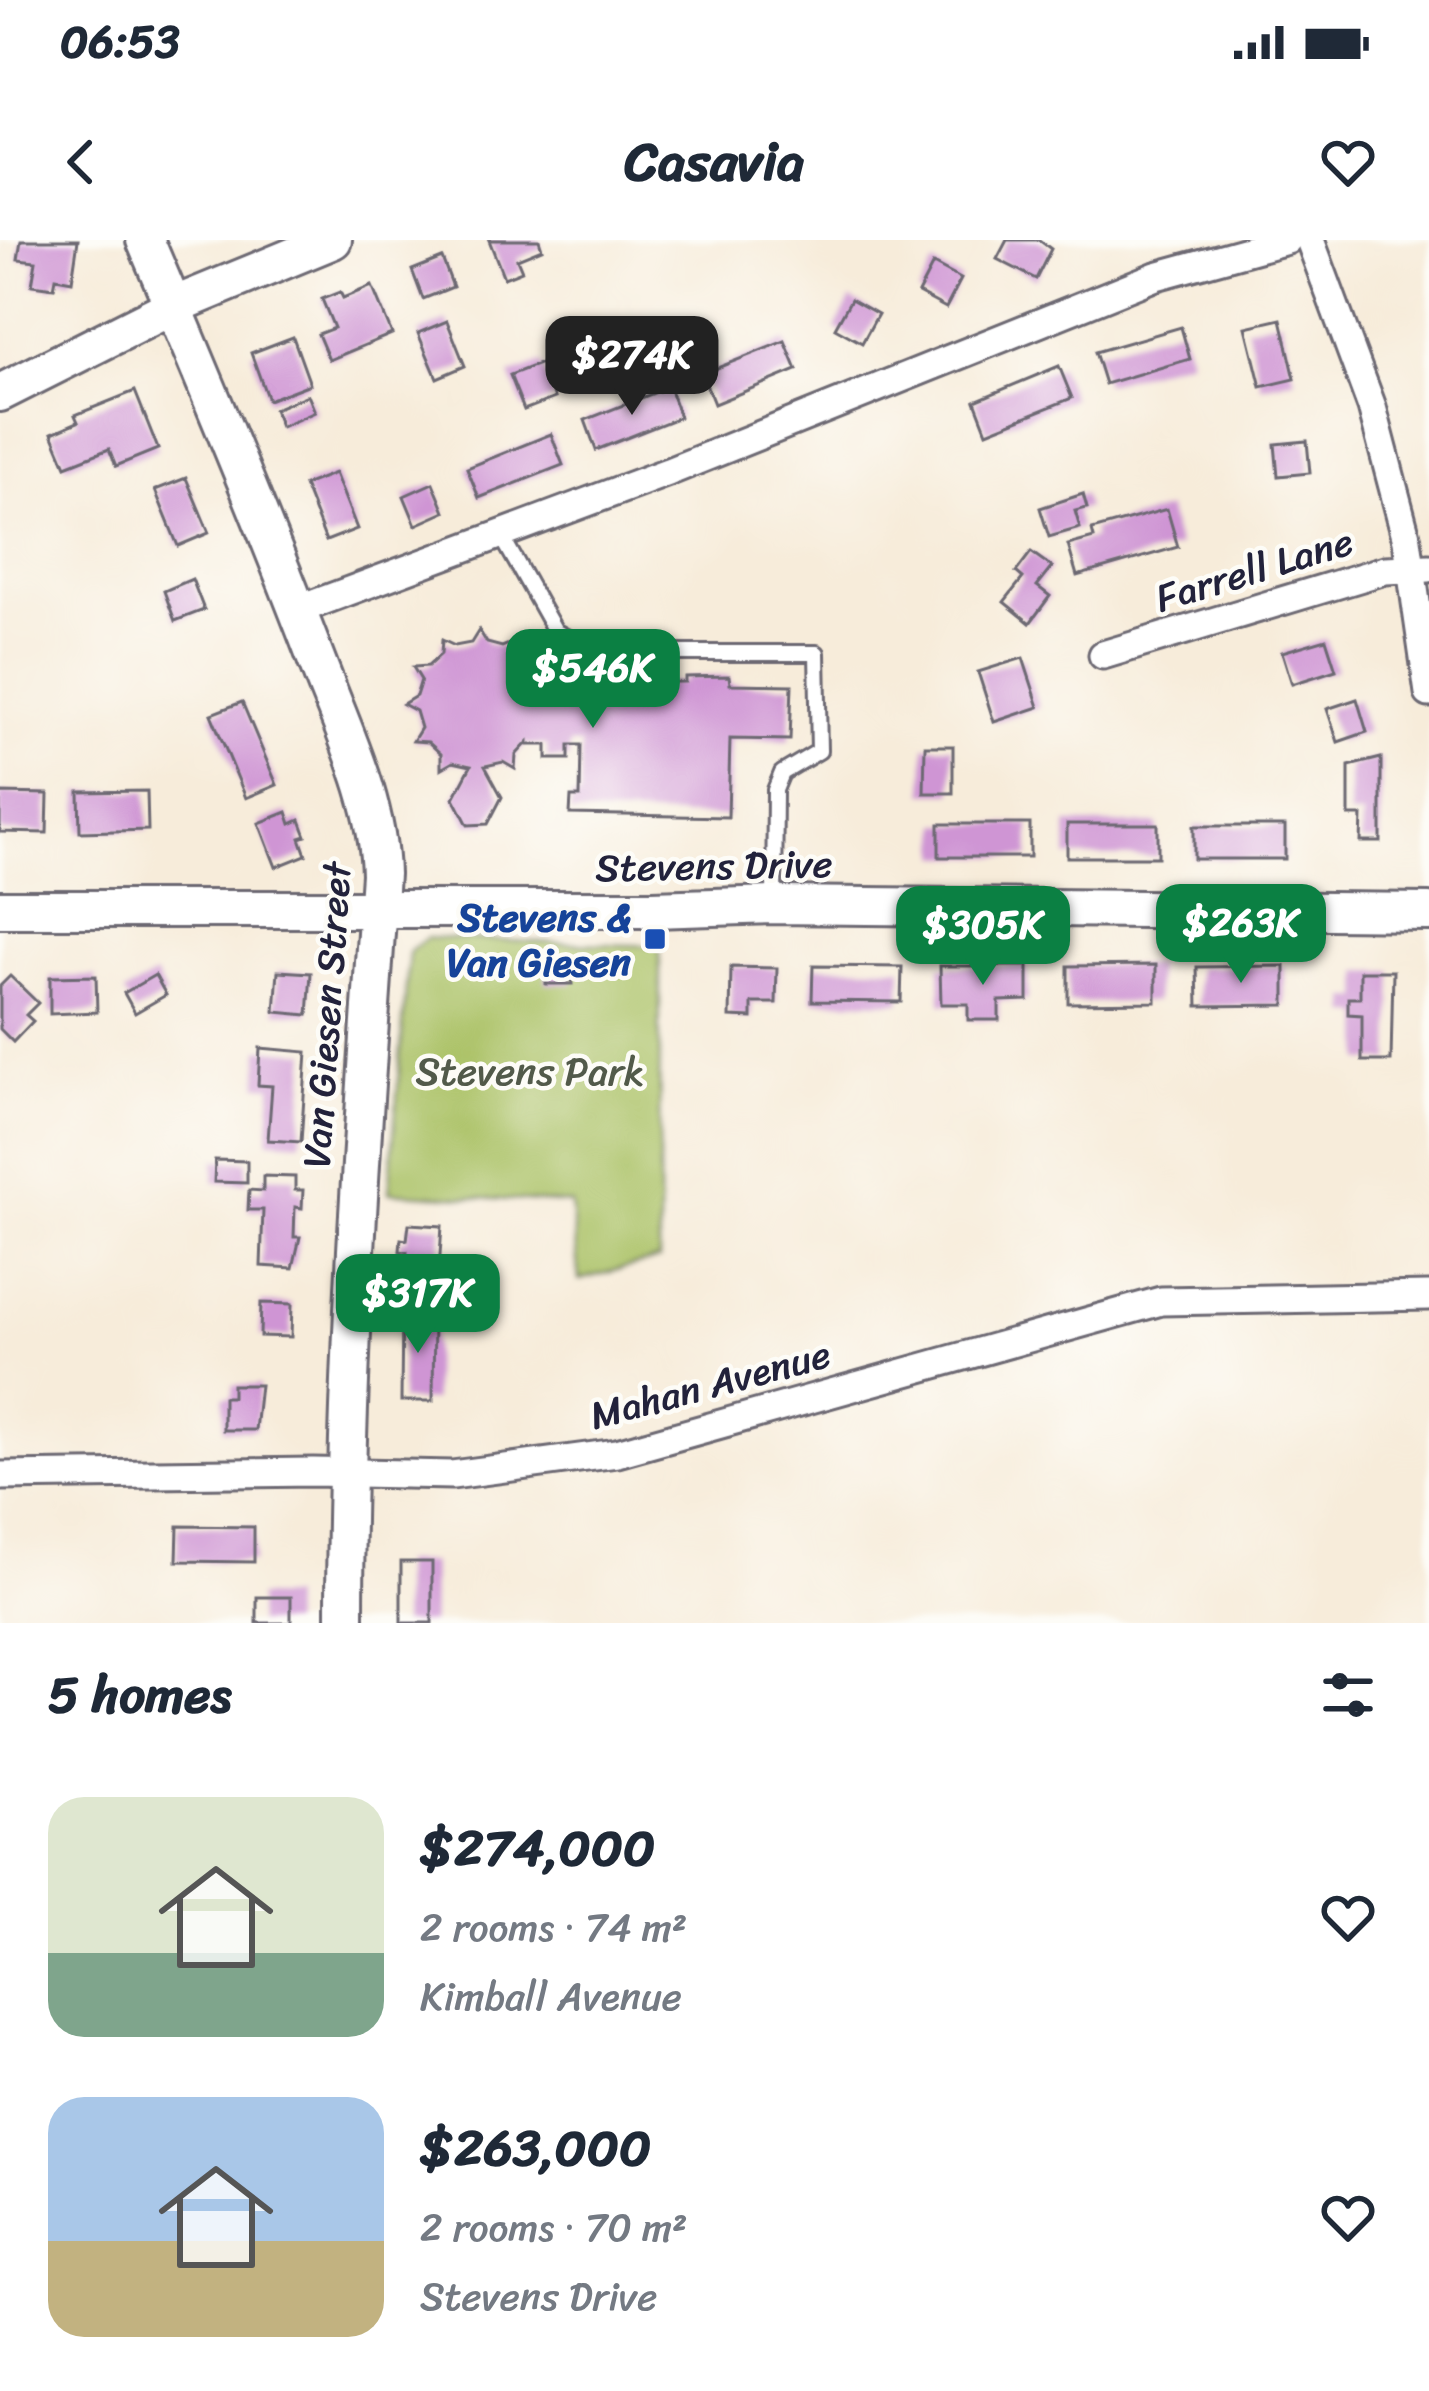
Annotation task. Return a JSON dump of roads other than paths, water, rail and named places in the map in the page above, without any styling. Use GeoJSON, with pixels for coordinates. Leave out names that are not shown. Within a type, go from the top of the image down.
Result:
{"type":"FeatureCollection","features":[{"type":"Feature","properties":{"kind":"main road","name":"Van Giesen Street"},"geometry":{"type":"LineString","coordinates":[[146,240],[298,610],[372,810],[379,850],[355,1223],[345,1473],[345,1623]]}},
{"type":"Feature","properties":{"kind":"main road"},"geometry":{"type":"LineString","coordinates":[[0,393],[173,306],[334,240]]}},
{"type":"Feature","properties":{"kind":"main road","name":"Stevens Drive"},"geometry":{"type":"LineString","coordinates":[[0,909],[773,904],[1429,912]]}},
{"type":"Feature","properties":{"kind":"street"},"geometry":{"type":"LineString","coordinates":[[298,610],[668,472],[1156,276],[1287,240]]}},
{"type":"Feature","properties":{"kind":"street"},"geometry":{"type":"LineString","coordinates":[[1310,240],[1372,407],[1421,568],[1429,693]]}},
{"type":"Feature","properties":{"kind":"street","name":"Farrell Lane"},"geometry":{"type":"LineString","coordinates":[[1103,655],[1385,570],[1421,568]]}},
{"type":"Feature","properties":{"kind":"street","name":"Mahan Avenue"},"geometry":{"type":"LineString","coordinates":[[0,1476],[452,1475],[617,1453],[1161,1301],[1429,1296]]}},
{"type":"Feature","properties":{"kind":"lane"},"geometry":{"type":"LineString","coordinates":[[501,535],[555,631],[594,653],[818,653],[819,751],[782,773],[775,790],[773,904]]}},
{"type":"Feature","properties":{"kind":"place","name":"Stevens & Van Giesen"},"geometry":{"type":"Point","coordinates":[655,939]}},
{"type":"Feature","properties":{"kind":"park label","name":"Stevens Park"},"geometry":{"type":"Point","coordinates":[530,1071]}}]}
